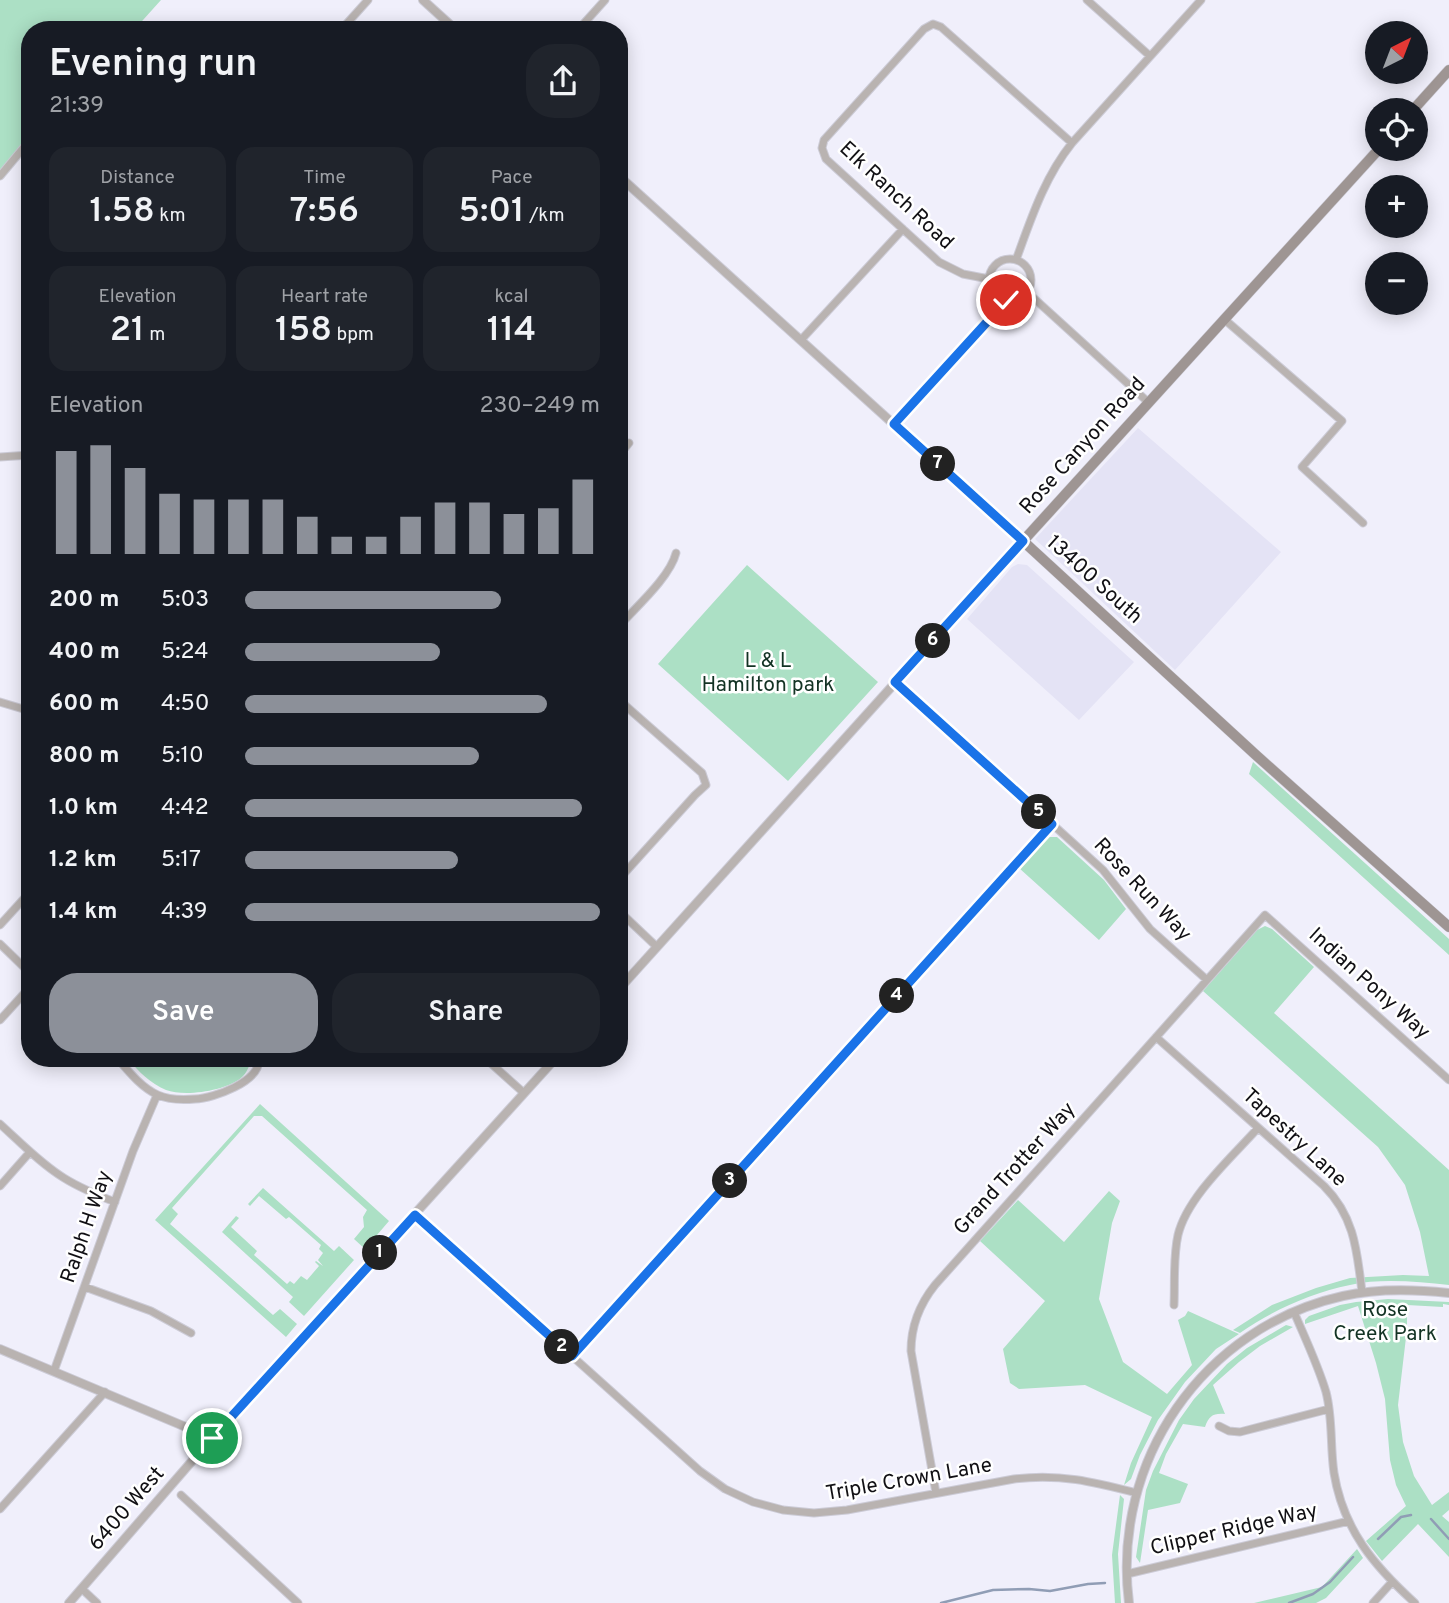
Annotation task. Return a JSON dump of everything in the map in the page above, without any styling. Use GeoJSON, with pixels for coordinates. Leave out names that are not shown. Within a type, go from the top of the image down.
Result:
{"type":"FeatureCollection","features":[{"type":"Feature","properties":{"kind":"main road"},"geometry":{"type":"LineString","coordinates":[[1424,98],[1449,70]]}},
{"type":"Feature","properties":{"kind":"main road","name":"Rose Canyon Road"},"geometry":{"type":"LineString","coordinates":[[1023,541],[1368,161]]}},
{"type":"Feature","properties":{"kind":"main road","name":"13400 South"},"geometry":{"type":"LineString","coordinates":[[1023,541],[1256,756],[1449,927]]}},
{"type":"Feature","properties":{"kind":"street"},"geometry":{"type":"LineString","coordinates":[[349,21],[368,0]]}},
{"type":"Feature","properties":{"kind":"street"},"geometry":{"type":"LineString","coordinates":[[423,0],[446,21]]}},
{"type":"Feature","properties":{"kind":"street"},"geometry":{"type":"LineString","coordinates":[[586,21],[605,0]]}},
{"type":"Feature","properties":{"kind":"street"},"geometry":{"type":"LineString","coordinates":[[1087,0],[1150,56]]}},
{"type":"Feature","properties":{"kind":"street"},"geometry":{"type":"LineString","coordinates":[[1016,260],[1046,182],[1058,162],[1200,0]]}},
{"type":"Feature","properties":{"kind":"street","name":"Elk Ranch Road"},"geometry":{"type":"LineString","coordinates":[[989,279],[963,274],[932,256],[826,159],[822,148],[827,137],[924,29],[933,24],[941,27],[1072,143]]}},
{"type":"Feature","properties":{"kind":"street"},"geometry":{"type":"LineString","coordinates":[[0,176],[21,152]]}},
{"type":"Feature","properties":{"kind":"street","name":"13400 South"},"geometry":{"type":"LineString","coordinates":[[628,184],[1023,541]]}},
{"type":"Feature","properties":{"kind":"street"},"geometry":{"type":"LineString","coordinates":[[801,340],[903,229]]}},
{"type":"Feature","properties":{"kind":"street"},"geometry":{"type":"LineString","coordinates":[[1016,260],[1026,267],[1030,275],[1027,292],[1015,300],[1001,299],[991,289],[991,270],[998,263],[1016,260]]}},
{"type":"Feature","properties":{"kind":"street"},"geometry":{"type":"LineString","coordinates":[[1027,292],[1148,402]]}},
{"type":"Feature","properties":{"kind":"street"},"geometry":{"type":"LineString","coordinates":[[894,424],[987,322],[1001,299]]}},
{"type":"Feature","properties":{"kind":"street"},"geometry":{"type":"LineString","coordinates":[[1224,318],[1342,421],[1302,467],[1363,523]]}},
{"type":"Feature","properties":{"kind":"street"},"geometry":{"type":"LineString","coordinates":[[0,457],[21,456]]}},
{"type":"Feature","properties":{"kind":"street","name":"Rose Canyon Road"},"geometry":{"type":"LineString","coordinates":[[628,979],[1023,541]]}},
{"type":"Feature","properties":{"kind":"street"},"geometry":{"type":"LineString","coordinates":[[628,616],[666,573],[676,553]]}},
{"type":"Feature","properties":{"kind":"street","name":"Rose Run Way"},"geometry":{"type":"LineString","coordinates":[[895,682],[1108,875],[1150,929],[1207,980]]}},
{"type":"Feature","properties":{"kind":"street"},"geometry":{"type":"LineString","coordinates":[[0,702],[21,708]]}},
{"type":"Feature","properties":{"kind":"street"},"geometry":{"type":"LineString","coordinates":[[628,708],[702,774],[706,785],[628,869]]}},
{"type":"Feature","properties":{"kind":"street"},"geometry":{"type":"LineString","coordinates":[[572,1356],[1052,824]]}},
{"type":"Feature","properties":{"kind":"street"},"geometry":{"type":"LineString","coordinates":[[0,925],[21,902]]}},
{"type":"Feature","properties":{"kind":"street","name":"Grand Trotter Way"},"geometry":{"type":"LineString","coordinates":[[936,1493],[911,1361],[911,1341],[918,1311],[935,1285],[1265,915]]}},
{"type":"Feature","properties":{"kind":"street","name":"Indian Pony Way"},"geometry":{"type":"LineString","coordinates":[[1265,915],[1449,1080]]}},
{"type":"Feature","properties":{"kind":"street"},"geometry":{"type":"LineString","coordinates":[[628,920],[657,947]]}},
{"type":"Feature","properties":{"kind":"street"},"geometry":{"type":"LineString","coordinates":[[0,944],[21,964]]}},
{"type":"Feature","properties":{"kind":"street"},"geometry":{"type":"LineString","coordinates":[[0,1020],[21,997]]}},
{"type":"Feature","properties":{"kind":"street","name":"Tapestry Lane"},"geometry":{"type":"LineString","coordinates":[[1156,1037],[1332,1194],[1349,1221],[1355,1242],[1362,1293]]}},
{"type":"Feature","properties":{"kind":"street"},"geometry":{"type":"LineString","coordinates":[[125,1067],[149,1090],[157,1094],[171,1098],[197,1099],[243,1083],[257,1067]]}},
{"type":"Feature","properties":{"kind":"street"},"geometry":{"type":"LineString","coordinates":[[495,1067],[524,1093]]}},
{"type":"Feature","properties":{"kind":"street"},"geometry":{"type":"LineString","coordinates":[[0,1349],[212,1438],[548,1067]]}},
{"type":"Feature","properties":{"kind":"street","name":"Ralph H Way"},"geometry":{"type":"LineString","coordinates":[[54,1371],[133,1150],[157,1094]]}},
{"type":"Feature","properties":{"kind":"street"},"geometry":{"type":"LineString","coordinates":[[0,1124],[62,1177],[115,1202]]}},
{"type":"Feature","properties":{"kind":"street"},"geometry":{"type":"LineString","coordinates":[[1174,1305],[1177,1245],[1185,1216],[1195,1199],[1258,1128]]}},
{"type":"Feature","properties":{"kind":"street"},"geometry":{"type":"LineString","coordinates":[[0,1186],[30,1152]]}},
{"type":"Feature","properties":{"kind":"street","name":"Triple Crown Lane"},"geometry":{"type":"LineString","coordinates":[[415,1215],[700,1471],[725,1489],[753,1502],[783,1510],[825,1513],[1014,1479],[1049,1476],[1084,1480],[1137,1493]]}},
{"type":"Feature","properties":{"kind":"street"},"geometry":{"type":"LineString","coordinates":[[85,1287],[151,1311],[191,1334]]}},
{"type":"Feature","properties":{"kind":"street"},"geometry":{"type":"LineString","coordinates":[[1129,1603],[1129,1530],[1146,1465],[1157,1439],[1174,1412],[1213,1365],[1264,1327],[1325,1301],[1362,1293],[1400,1290],[1449,1293]]}},
{"type":"Feature","properties":{"kind":"street"},"geometry":{"type":"LineString","coordinates":[[1294,1312],[1320,1374],[1329,1409],[1334,1472],[1341,1502],[1368,1555],[1415,1603]]}},
{"type":"Feature","properties":{"kind":"street"},"geometry":{"type":"LineString","coordinates":[[0,1509],[105,1392]]}},
{"type":"Feature","properties":{"kind":"street"},"geometry":{"type":"LineString","coordinates":[[1219,1426],[1229,1432],[1240,1432],[1329,1409]]}},
{"type":"Feature","properties":{"kind":"street","name":"6400 West"},"geometry":{"type":"LineString","coordinates":[[69,1603],[212,1438]]}},
{"type":"Feature","properties":{"kind":"street"},"geometry":{"type":"LineString","coordinates":[[180,1495],[298,1603]]}},
{"type":"Feature","properties":{"kind":"street","name":"Clipper Ridge Way"},"geometry":{"type":"LineString","coordinates":[[1127,1573],[1349,1521]]}},
{"type":"Feature","properties":{"kind":"street"},"geometry":{"type":"LineString","coordinates":[[1373,1603],[1392,1582]]}},
{"type":"Feature","properties":{"kind":"street"},"geometry":{"type":"LineString","coordinates":[[82,1589],[97,1603]]}},
{"type":"Feature","properties":{"kind":"shaded area"},"geometry":{"type":"Polygon","coordinates":[[[1138,428],[1281,552],[1175,670],[1035,539],[1138,428]]]}},
{"type":"Feature","properties":{"kind":"shaded area"},"geometry":{"type":"Polygon","coordinates":[[[1018,564],[1027,565],[1134,662],[1079,720],[967,619],[1012,567],[1018,564]]]}},
{"type":"Feature","properties":{"kind":"green space"},"geometry":{"type":"Polygon","coordinates":[[[0,0],[161,0],[142,21],[21,21],[21,153],[0,176],[0,0]]]}},
{"type":"Feature","properties":{"kind":"green space","name":"L & L Hamilton park"},"geometry":{"type":"Polygon","coordinates":[[[747,565],[878,682],[788,781],[658,664],[747,565]]]}},
{"type":"Feature","properties":{"kind":"green space"},"geometry":{"type":"Polygon","coordinates":[[[1253,762],[1449,939],[1449,955],[1249,774],[1253,762]]]}},
{"type":"Feature","properties":{"kind":"green space"},"geometry":{"type":"Polygon","coordinates":[[[1048,837],[1057,837],[1104,880],[1126,909],[1099,940],[1019,868],[1048,837]]]}},
{"type":"Feature","properties":{"kind":"green space"},"geometry":{"type":"Polygon","coordinates":[[[1265,926],[1272,929],[1314,967],[1274,1013],[1449,1170],[1449,1285],[1387,1281],[1350,1285],[1293,1303],[1240,1333],[1233,1330],[1272,1305],[1316,1288],[1350,1278],[1429,1276],[1420,1232],[1405,1185],[1378,1147],[1203,991],[1257,930],[1265,926]]]}},
{"type":"Feature","properties":{"kind":"green space"},"geometry":{"type":"Polygon","coordinates":[[[135,1067],[248,1067],[245,1074],[234,1083],[194,1093],[166,1090],[135,1067]]]}},
{"type":"Feature","properties":{"kind":"green space"},"geometry":{"type":"Polygon","coordinates":[[[260,1104],[389,1221],[365,1249],[354,1239],[364,1227],[363,1217],[367,1210],[262,1116],[254,1116],[172,1208],[178,1214],[170,1224],[273,1315],[280,1309],[297,1324],[286,1337],[155,1220],[260,1104]]]}},
{"type":"Feature","properties":{"kind":"green space"},"geometry":{"type":"Polygon","coordinates":[[[263,1188],[334,1251],[339,1246],[354,1260],[304,1316],[289,1302],[293,1297],[222,1232],[236,1216],[239,1218],[231,1227],[257,1251],[254,1255],[287,1284],[290,1281],[294,1284],[301,1276],[307,1280],[319,1266],[316,1261],[323,1266],[318,1260],[323,1253],[319,1249],[321,1245],[289,1217],[286,1219],[259,1196],[250,1206],[248,1204],[263,1188]]]}},
{"type":"Feature","properties":{"kind":"green space"},"geometry":{"type":"Polygon","coordinates":[[[1109,1191],[1120,1201],[1112,1223],[1099,1299],[1123,1362],[1167,1394],[1192,1365],[1178,1320],[1188,1311],[1239,1334],[1216,1349],[1185,1382],[1158,1420],[1131,1479],[1124,1485],[1152,1417],[1085,1385],[1019,1389],[1010,1383],[1003,1349],[1045,1301],[980,1241],[1018,1200],[1064,1242],[1109,1191]]]}},
{"type":"Feature","properties":{"kind":"green space","name":"Rose Creek Park"},"geometry":{"type":"Polygon","coordinates":[[[1388,1299],[1449,1302],[1449,1305],[1443,1304],[1443,1307],[1407,1305],[1407,1329],[1398,1405],[1403,1442],[1414,1476],[1432,1505],[1449,1492],[1449,1510],[1442,1516],[1449,1522],[1449,1557],[1418,1524],[1382,1561],[1366,1541],[1406,1506],[1396,1485],[1390,1460],[1385,1399],[1376,1363],[1358,1306],[1305,1324],[1309,1316],[1340,1305],[1388,1299]]]}},
{"type":"Feature","properties":{"kind":"green space"},"geometry":{"type":"Polygon","coordinates":[[[1286,1325],[1293,1327],[1260,1346],[1213,1385],[1225,1414],[1212,1416],[1205,1427],[1183,1424],[1159,1473],[1188,1484],[1180,1503],[1148,1510],[1140,1563],[1136,1557],[1146,1490],[1179,1420],[1194,1399],[1227,1364],[1247,1348],[1286,1325]]]}},
{"type":"Feature","properties":{"kind":"green space"},"geometry":{"type":"Polygon","coordinates":[[[1120,1495],[1124,1499],[1118,1554],[1121,1603],[1115,1603],[1112,1555],[1120,1495]]]}},
{"type":"Feature","properties":{"kind":"green space"},"geometry":{"type":"Polygon","coordinates":[[[1357,1549],[1363,1558],[1326,1598],[1316,1603],[1254,1603],[1322,1587],[1357,1549]]]}},
{"type":"Feature","properties":{"kind":"waterway"},"geometry":{"type":"LineString","coordinates":[[1378,1539],[1401,1517],[1411,1515]]}},
{"type":"Feature","properties":{"kind":"waterway"},"geometry":{"type":"LineString","coordinates":[[1431,1519],[1449,1539]]}},
{"type":"Feature","properties":{"kind":"waterway"},"geometry":{"type":"LineString","coordinates":[[1289,1603],[1313,1594],[1330,1582],[1353,1557]]}},
{"type":"Feature","properties":{"kind":"waterway"},"geometry":{"type":"LineString","coordinates":[[941,1603],[993,1590],[1050,1591],[1105,1583]]}},
{"type":"Feature","properties":{"kind":"route"},"geometry":{"type":"LineString","coordinates":[[212,1438],[415,1215],[572,1356],[1052,824],[895,682],[1023,541],[894,424],[987,322],[1001,299],[1006,300]]}}]}
